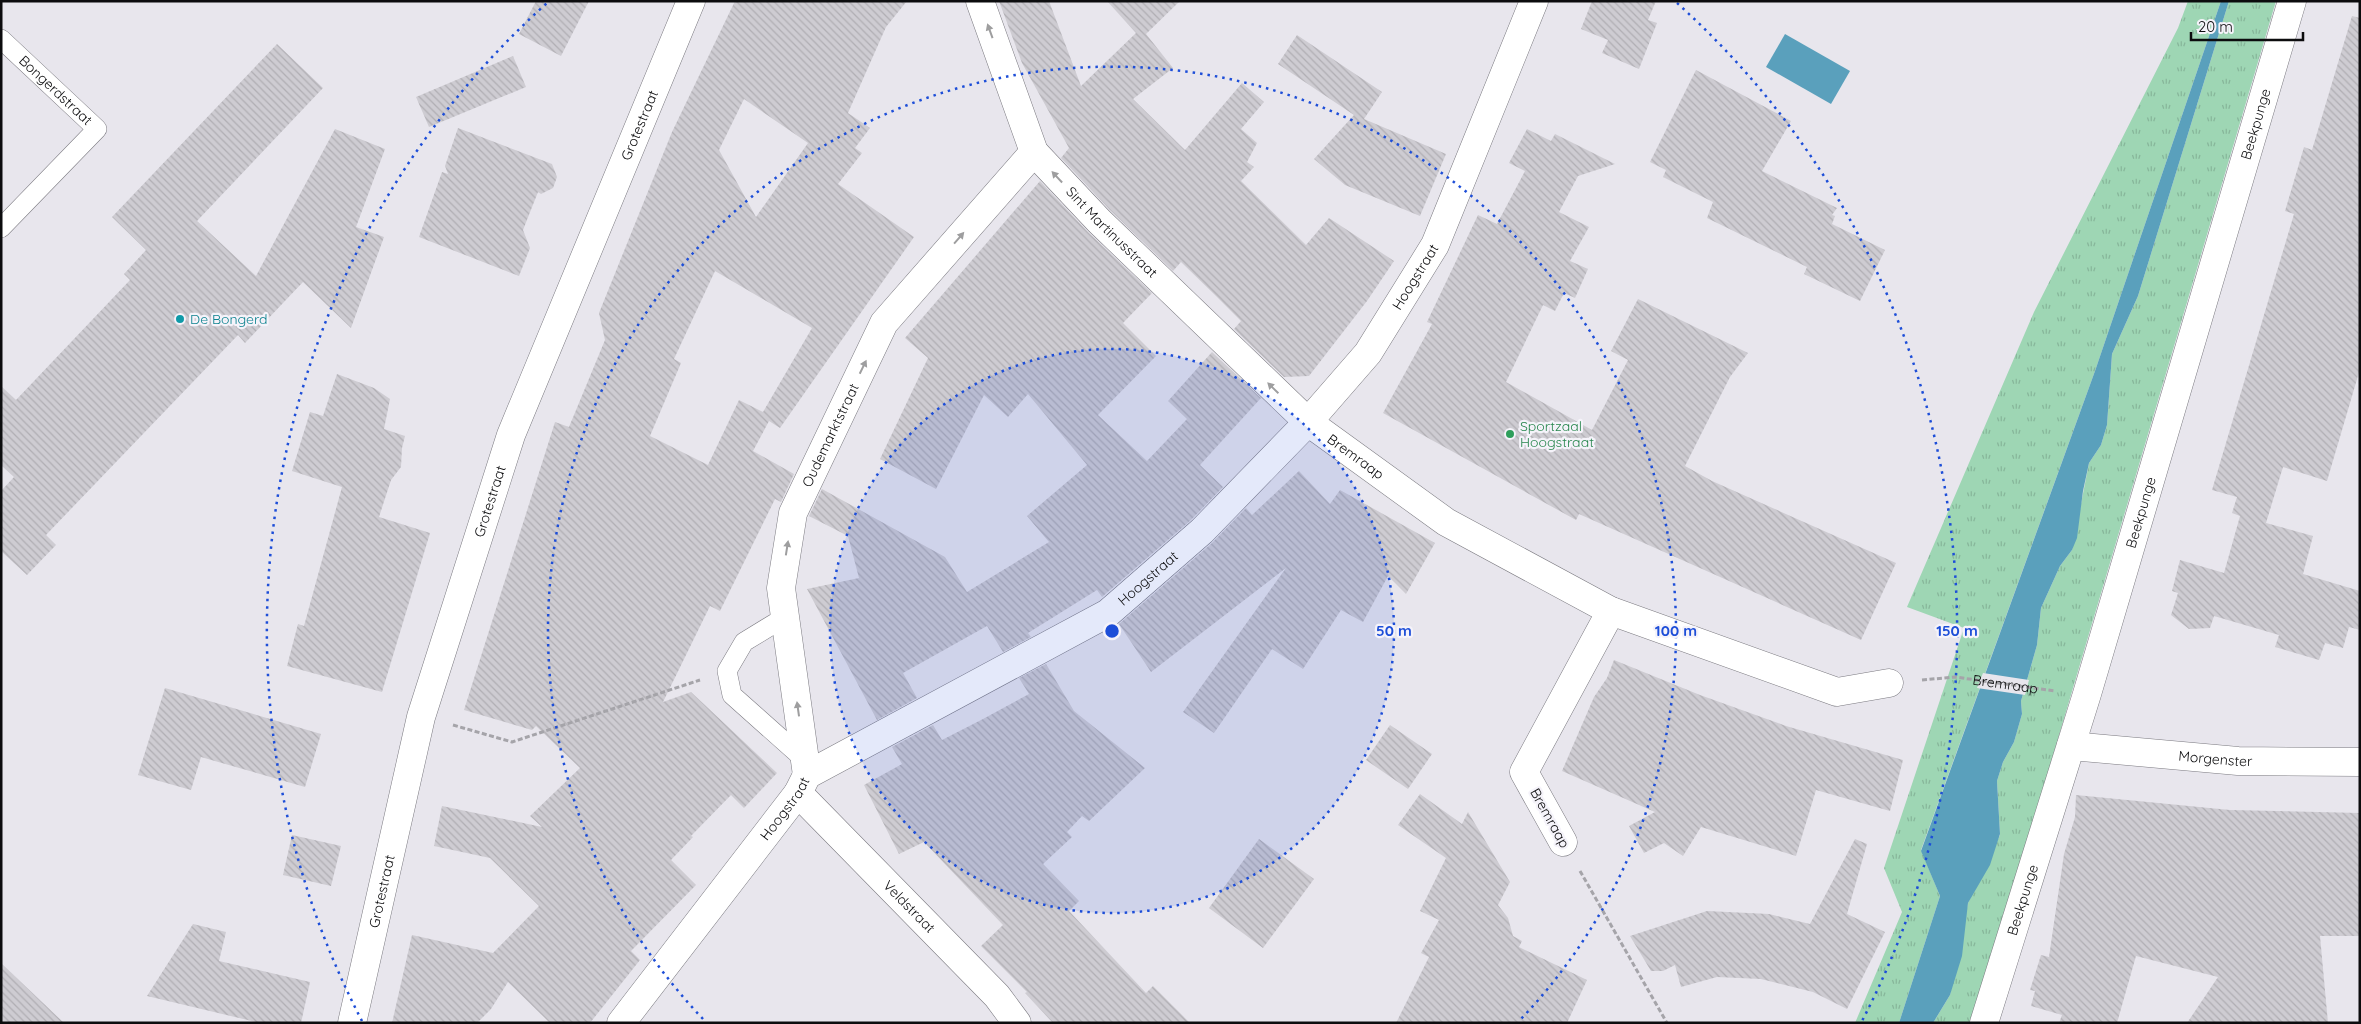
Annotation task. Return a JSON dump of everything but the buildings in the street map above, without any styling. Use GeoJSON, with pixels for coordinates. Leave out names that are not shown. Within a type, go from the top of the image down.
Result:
{"type":"FeatureCollection","features":[{"type":"Feature","properties":{"kind":"street","name":"Grotestraat"},"geometry":{"type":"LineString","coordinates":[[352,1023],[421,717],[511,435],[691,1]]}},
{"type":"Feature","properties":{"kind":"street","name":"Sint Martinusstraat"},"geometry":{"type":"LineString","coordinates":[[980,1],[1034,152],[1099,222],[1308,422]]}},
{"type":"Feature","properties":{"kind":"street","name":"Hoogstraat"},"geometry":{"type":"LineString","coordinates":[[621,1023],[803,776],[1108,613],[1202,531],[1308,422],[1368,353],[1435,245],[1534,1]]}},
{"type":"Feature","properties":{"kind":"street","name":"Beekpunge"},"geometry":{"type":"LineString","coordinates":[[1984,1023],[2071,746],[2292,1]]}},
{"type":"Feature","properties":{"kind":"street","name":"Oudemarktstraat"},"geometry":{"type":"LineString","coordinates":[[803,776],[786,617],[781,588],[793,513],[884,324],[1034,152]]}},
{"type":"Feature","properties":{"kind":"street","name":"Bremraap"},"geometry":{"type":"LineString","coordinates":[[1308,422],[1446,522],[1611,611],[1837,692],[1889,683]]}},
{"type":"Feature","properties":{"kind":"street","name":"Bremraap"},"geometry":{"type":"LineString","coordinates":[[1563,842],[1524,772],[1611,611]]}},
{"type":"Feature","properties":{"kind":"street","name":"Morgenster"},"geometry":{"type":"LineString","coordinates":[[2071,746],[2238,761],[2360,762]]}},
{"type":"Feature","properties":{"kind":"street","name":"Veldstraat"},"geometry":{"type":"LineString","coordinates":[[803,776],[997,996],[1017,1023]]}},
{"type":"Feature","properties":{"kind":"lane","name":"Bongerdstraat"},"geometry":{"type":"LineString","coordinates":[[1,39],[96,129],[1,228]]}},
{"type":"Feature","properties":{"kind":"lane"},"geometry":{"type":"LineString","coordinates":[[786,617],[744,642],[727,671],[732,695],[803,776]]}},
{"type":"Feature","properties":{"kind":"path"},"geometry":{"type":"LineString","coordinates":[[421,717],[512,742],[727,671]]}},
{"type":"Feature","properties":{"kind":"path","name":"Bremraap"},"geometry":{"type":"LineString","coordinates":[[1955,678],[2055,691]]}},
{"type":"Feature","properties":{"kind":"path","name":"Bremraap"},"geometry":{"type":"LineString","coordinates":[[1563,842],[1667,1023]]}},
{"type":"Feature","properties":{"kind":"green space"},"geometry":{"type":"Polygon","coordinates":[[[2188,1],[2221,1],[2095,371],[1921,850],[1940,896],[1899,1023],[1855,1023],[1902,912],[1884,868],[1964,628],[1907,607],[2034,312],[2178,28],[2188,1]]]}},
{"type":"Feature","properties":{"kind":"green space"},"geometry":{"type":"Polygon","coordinates":[[[2229,1],[2276,1],[1974,1023],[1933,1023],[1950,995],[1968,903],[2000,835],[1997,781],[2003,762],[2014,742],[2022,714],[2021,701],[2037,645],[2041,608],[2060,566],[2072,550],[2089,463],[2101,445],[2107,425],[2112,354],[2138,296],[2229,1]]]}},
{"type":"Feature","properties":{"kind":"water"},"geometry":{"type":"Polygon","coordinates":[[[2221,1],[2229,1],[2138,296],[2112,354],[2107,425],[2101,445],[2089,463],[2083,491],[2077,538],[2072,550],[2060,566],[2041,608],[2037,645],[2021,701],[2022,714],[2014,742],[2003,762],[1997,781],[2000,834],[1990,865],[1968,903],[1962,956],[1950,995],[1933,1023],[1899,1023],[1940,896],[1921,851],[2095,371],[2221,1]]]}},
{"type":"Feature","properties":{"kind":"water"},"geometry":{"type":"Polygon","coordinates":[[[1785,34],[1850,71],[1831,104],[1766,67],[1785,34]]]}},
{"type":"Feature","properties":{"kind":"pier"},"geometry":{"type":"Polygon","coordinates":[[[1983,673],[2029,680],[2025,695],[1977,688],[1983,673]]]}},
{"type":"Feature","properties":{"kind":"place","name":"De Bongerd"},"geometry":{"type":"Point","coordinates":[180,319]}},
{"type":"Feature","properties":{"kind":"place","name":"Sportzaal Hoogstraat"},"geometry":{"type":"Point","coordinates":[1510,434]}}]}
